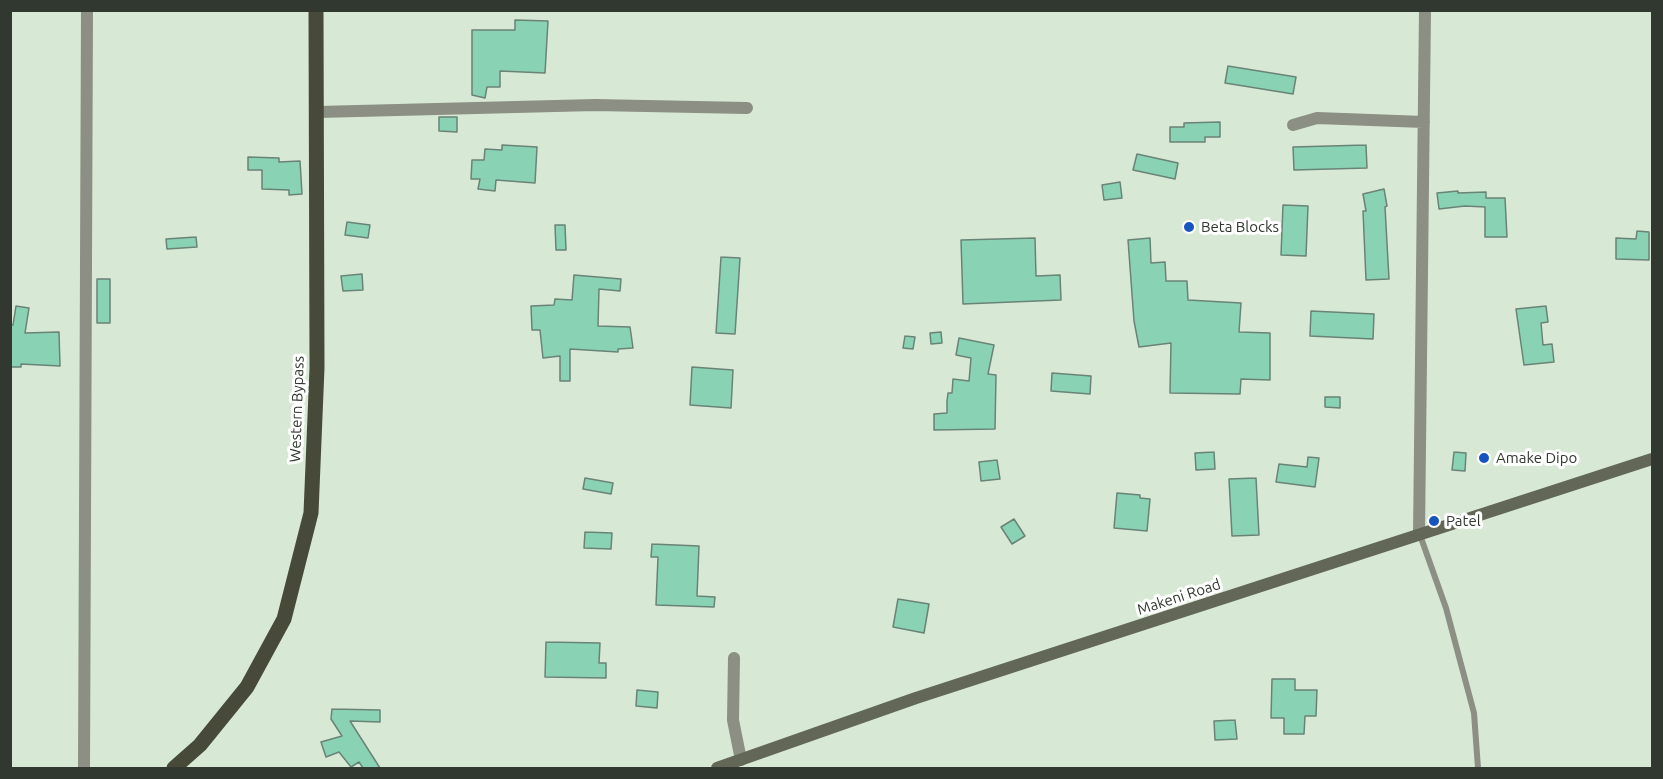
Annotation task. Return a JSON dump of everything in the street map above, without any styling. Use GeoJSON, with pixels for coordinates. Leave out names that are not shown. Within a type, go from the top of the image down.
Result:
{"type":"FeatureCollection","features":[{"type":"Feature","properties":{"kind":"main road","name":"Western Bypass"},"geometry":{"type":"LineString","coordinates":[[174,768],[200,745],[253,677],[284,619],[311,513],[317,368],[316,10]]}},
{"type":"Feature","properties":{"kind":"main road","name":"Makeni Road"},"geometry":{"type":"LineString","coordinates":[[717,768],[916,698],[1653,459]]}},
{"type":"Feature","properties":{"kind":"street"},"geometry":{"type":"LineString","coordinates":[[84,768],[87,10]]}},
{"type":"Feature","properties":{"kind":"street"},"geometry":{"type":"LineString","coordinates":[[1419,534],[1425,10]]}},
{"type":"Feature","properties":{"kind":"street"},"geometry":{"type":"LineString","coordinates":[[318,112],[595,105],[747,108]]}},
{"type":"Feature","properties":{"kind":"street"},"geometry":{"type":"LineString","coordinates":[[1293,124],[1317,118],[1424,122]]}},
{"type":"Feature","properties":{"kind":"street"},"geometry":{"type":"LineString","coordinates":[[734,658],[733,720],[741,760]]}},
{"type":"Feature","properties":{"kind":"lane"},"geometry":{"type":"LineString","coordinates":[[1419,534],[1446,608],[1474,713],[1478,768]]}},
{"type":"Feature","properties":{"kind":"building"},"geometry":{"type":"Polygon","coordinates":[[[515,20],[548,21],[545,73],[500,71],[500,87],[487,87],[485,98],[472,95],[472,30],[515,30],[515,20]]]}},
{"type":"Feature","properties":{"kind":"building"},"geometry":{"type":"Polygon","coordinates":[[[1228,66],[1296,77],[1293,94],[1225,83],[1228,66]]]}},
{"type":"Feature","properties":{"kind":"building"},"geometry":{"type":"Polygon","coordinates":[[[439,117],[457,117],[457,132],[439,131],[439,117]]]}},
{"type":"Feature","properties":{"kind":"building"},"geometry":{"type":"Polygon","coordinates":[[[1220,122],[1220,137],[1205,137],[1205,142],[1170,142],[1170,127],[1184,127],[1184,123],[1220,122]]]}},
{"type":"Feature","properties":{"kind":"building"},"geometry":{"type":"Polygon","coordinates":[[[502,145],[537,147],[535,183],[496,180],[495,191],[478,189],[480,179],[471,179],[472,160],[484,160],[485,149],[502,150],[502,145]]]}},
{"type":"Feature","properties":{"kind":"building"},"geometry":{"type":"Polygon","coordinates":[[[1366,145],[1367,168],[1294,170],[1293,147],[1366,145]]]}},
{"type":"Feature","properties":{"kind":"building"},"geometry":{"type":"Polygon","coordinates":[[[1137,154],[1178,163],[1175,179],[1133,170],[1137,154]]]}},
{"type":"Feature","properties":{"kind":"building"},"geometry":{"type":"Polygon","coordinates":[[[248,157],[279,158],[279,162],[300,161],[302,194],[289,195],[289,190],[262,189],[262,170],[248,170],[248,157]]]}},
{"type":"Feature","properties":{"kind":"building"},"geometry":{"type":"Polygon","coordinates":[[[1120,182],[1122,198],[1104,200],[1102,185],[1120,182]]]}},
{"type":"Feature","properties":{"kind":"building"},"geometry":{"type":"Polygon","coordinates":[[[1384,189],[1387,206],[1385,207],[1389,279],[1366,280],[1363,211],[1366,211],[1363,194],[1384,189]]]}},
{"type":"Feature","properties":{"kind":"building"},"geometry":{"type":"Polygon","coordinates":[[[1458,191],[1458,193],[1486,192],[1486,198],[1505,198],[1507,237],[1485,237],[1485,207],[1465,206],[1439,209],[1437,193],[1458,191]]]}},
{"type":"Feature","properties":{"kind":"building"},"geometry":{"type":"Polygon","coordinates":[[[1283,205],[1308,206],[1306,256],[1281,255],[1283,205]]]}},
{"type":"Feature","properties":{"kind":"building"},"geometry":{"type":"Polygon","coordinates":[[[347,222],[370,225],[368,238],[345,235],[347,222]]]}},
{"type":"Feature","properties":{"kind":"building"},"geometry":{"type":"Polygon","coordinates":[[[555,225],[565,225],[566,250],[556,250],[555,225]]]}},
{"type":"Feature","properties":{"kind":"building"},"geometry":{"type":"Polygon","coordinates":[[[1637,231],[1649,232],[1649,260],[1616,259],[1616,238],[1636,239],[1637,231]]]}},
{"type":"Feature","properties":{"kind":"building"},"geometry":{"type":"Polygon","coordinates":[[[196,237],[197,247],[167,249],[166,239],[196,237]]]}},
{"type":"Feature","properties":{"kind":"building"},"geometry":{"type":"Polygon","coordinates":[[[1035,238],[1036,276],[1060,275],[1061,300],[963,304],[961,240],[1035,238]]]}},
{"type":"Feature","properties":{"kind":"building"},"geometry":{"type":"Polygon","coordinates":[[[1150,238],[1151,263],[1165,262],[1166,281],[1187,281],[1188,300],[1241,303],[1239,332],[1270,333],[1270,380],[1241,379],[1240,394],[1170,393],[1171,343],[1139,347],[1134,321],[1128,240],[1150,238]]]}},
{"type":"Feature","properties":{"kind":"building"},"geometry":{"type":"Polygon","coordinates":[[[721,257],[740,258],[735,334],[716,333],[721,257]]]}},
{"type":"Feature","properties":{"kind":"building"},"geometry":{"type":"Polygon","coordinates":[[[362,274],[363,290],[343,291],[341,276],[362,274]]]}},
{"type":"Feature","properties":{"kind":"building"},"geometry":{"type":"Polygon","coordinates":[[[574,275],[621,279],[620,291],[599,289],[598,326],[630,327],[633,348],[618,349],[618,352],[570,349],[570,381],[560,381],[560,356],[543,358],[540,330],[532,330],[531,306],[554,305],[555,299],[572,300],[574,275]]]}},
{"type":"Feature","properties":{"kind":"building"},"geometry":{"type":"Polygon","coordinates":[[[97,279],[110,279],[110,323],[97,323],[97,279]]]}},
{"type":"Feature","properties":{"kind":"building"},"geometry":{"type":"Polygon","coordinates":[[[16,306],[29,308],[25,333],[59,332],[60,366],[21,364],[21,367],[10,367],[10,325],[13,325],[16,306]]]}},
{"type":"Feature","properties":{"kind":"building"},"geometry":{"type":"Polygon","coordinates":[[[1546,306],[1548,322],[1541,323],[1543,345],[1552,344],[1554,362],[1524,365],[1516,309],[1546,306]]]}},
{"type":"Feature","properties":{"kind":"building"},"geometry":{"type":"Polygon","coordinates":[[[1311,311],[1374,314],[1373,339],[1310,336],[1311,311]]]}},
{"type":"Feature","properties":{"kind":"building"},"geometry":{"type":"Polygon","coordinates":[[[941,332],[942,343],[931,344],[930,333],[941,332]]]}},
{"type":"Feature","properties":{"kind":"building"},"geometry":{"type":"Polygon","coordinates":[[[905,336],[915,337],[913,349],[903,348],[905,336]]]}},
{"type":"Feature","properties":{"kind":"building"},"geometry":{"type":"Polygon","coordinates":[[[959,338],[994,345],[988,374],[996,375],[995,429],[934,430],[934,414],[947,413],[948,393],[952,393],[953,379],[969,381],[971,358],[956,355],[959,338]]]}},
{"type":"Feature","properties":{"kind":"building"},"geometry":{"type":"Polygon","coordinates":[[[692,367],[733,370],[731,408],[690,405],[692,367]]]}},
{"type":"Feature","properties":{"kind":"building"},"geometry":{"type":"Polygon","coordinates":[[[1052,373],[1091,376],[1090,394],[1051,391],[1052,373]]]}},
{"type":"Feature","properties":{"kind":"building"},"geometry":{"type":"Polygon","coordinates":[[[1325,397],[1340,397],[1340,408],[1325,407],[1325,397]]]}},
{"type":"Feature","properties":{"kind":"building"},"geometry":{"type":"Polygon","coordinates":[[[1214,452],[1215,469],[1196,470],[1195,453],[1214,452]]]}},
{"type":"Feature","properties":{"kind":"building"},"geometry":{"type":"Polygon","coordinates":[[[1454,452],[1466,453],[1465,471],[1452,470],[1454,452]]]}},
{"type":"Feature","properties":{"kind":"building"},"geometry":{"type":"Polygon","coordinates":[[[1308,457],[1319,458],[1315,487],[1276,482],[1279,464],[1307,467],[1308,457]]]}},
{"type":"Feature","properties":{"kind":"building"},"geometry":{"type":"Polygon","coordinates":[[[997,460],[1000,479],[981,481],[979,462],[997,460]]]}},
{"type":"Feature","properties":{"kind":"building"},"geometry":{"type":"Polygon","coordinates":[[[585,478],[613,483],[611,494],[583,489],[585,478]]]}},
{"type":"Feature","properties":{"kind":"building"},"geometry":{"type":"Polygon","coordinates":[[[1256,478],[1259,535],[1232,536],[1229,479],[1256,478]]]}},
{"type":"Feature","properties":{"kind":"building"},"geometry":{"type":"Polygon","coordinates":[[[1117,493],[1140,495],[1140,498],[1150,499],[1147,531],[1114,528],[1117,493]]]}},
{"type":"Feature","properties":{"kind":"building"},"geometry":{"type":"Polygon","coordinates":[[[1014,519],[1025,536],[1012,544],[1001,527],[1014,519]]]}},
{"type":"Feature","properties":{"kind":"building"},"geometry":{"type":"Polygon","coordinates":[[[585,532],[612,533],[611,549],[584,548],[585,532]]]}},
{"type":"Feature","properties":{"kind":"building"},"geometry":{"type":"Polygon","coordinates":[[[652,544],[699,546],[697,596],[715,597],[714,607],[656,605],[658,557],[651,557],[652,544]]]}},
{"type":"Feature","properties":{"kind":"building"},"geometry":{"type":"Polygon","coordinates":[[[898,599],[929,604],[924,633],[893,627],[898,599]]]}},
{"type":"Feature","properties":{"kind":"building"},"geometry":{"type":"Polygon","coordinates":[[[546,642],[600,643],[599,663],[606,663],[606,678],[545,677],[546,642]]]}},
{"type":"Feature","properties":{"kind":"building"},"geometry":{"type":"Polygon","coordinates":[[[1272,679],[1295,679],[1295,690],[1317,690],[1316,716],[1305,716],[1304,734],[1284,734],[1284,718],[1271,718],[1272,679]]]}},
{"type":"Feature","properties":{"kind":"building"},"geometry":{"type":"Polygon","coordinates":[[[637,690],[658,692],[657,708],[636,706],[637,690]]]}},
{"type":"Feature","properties":{"kind":"building"},"geometry":{"type":"Polygon","coordinates":[[[332,709],[380,710],[380,722],[350,721],[380,768],[363,768],[359,762],[351,767],[339,752],[326,757],[321,742],[342,736],[331,719],[332,709]]]}},
{"type":"Feature","properties":{"kind":"building"},"geometry":{"type":"Polygon","coordinates":[[[1235,720],[1237,739],[1215,740],[1214,721],[1235,720]]]}},
{"type":"Feature","properties":{"kind":"place","name":"Beta Blocks"},"geometry":{"type":"Point","coordinates":[1189,227]}},
{"type":"Feature","properties":{"kind":"place","name":"Amake Dipo"},"geometry":{"type":"Point","coordinates":[1484,458]}},
{"type":"Feature","properties":{"kind":"place","name":"Patel"},"geometry":{"type":"Point","coordinates":[1434,521]}}]}
